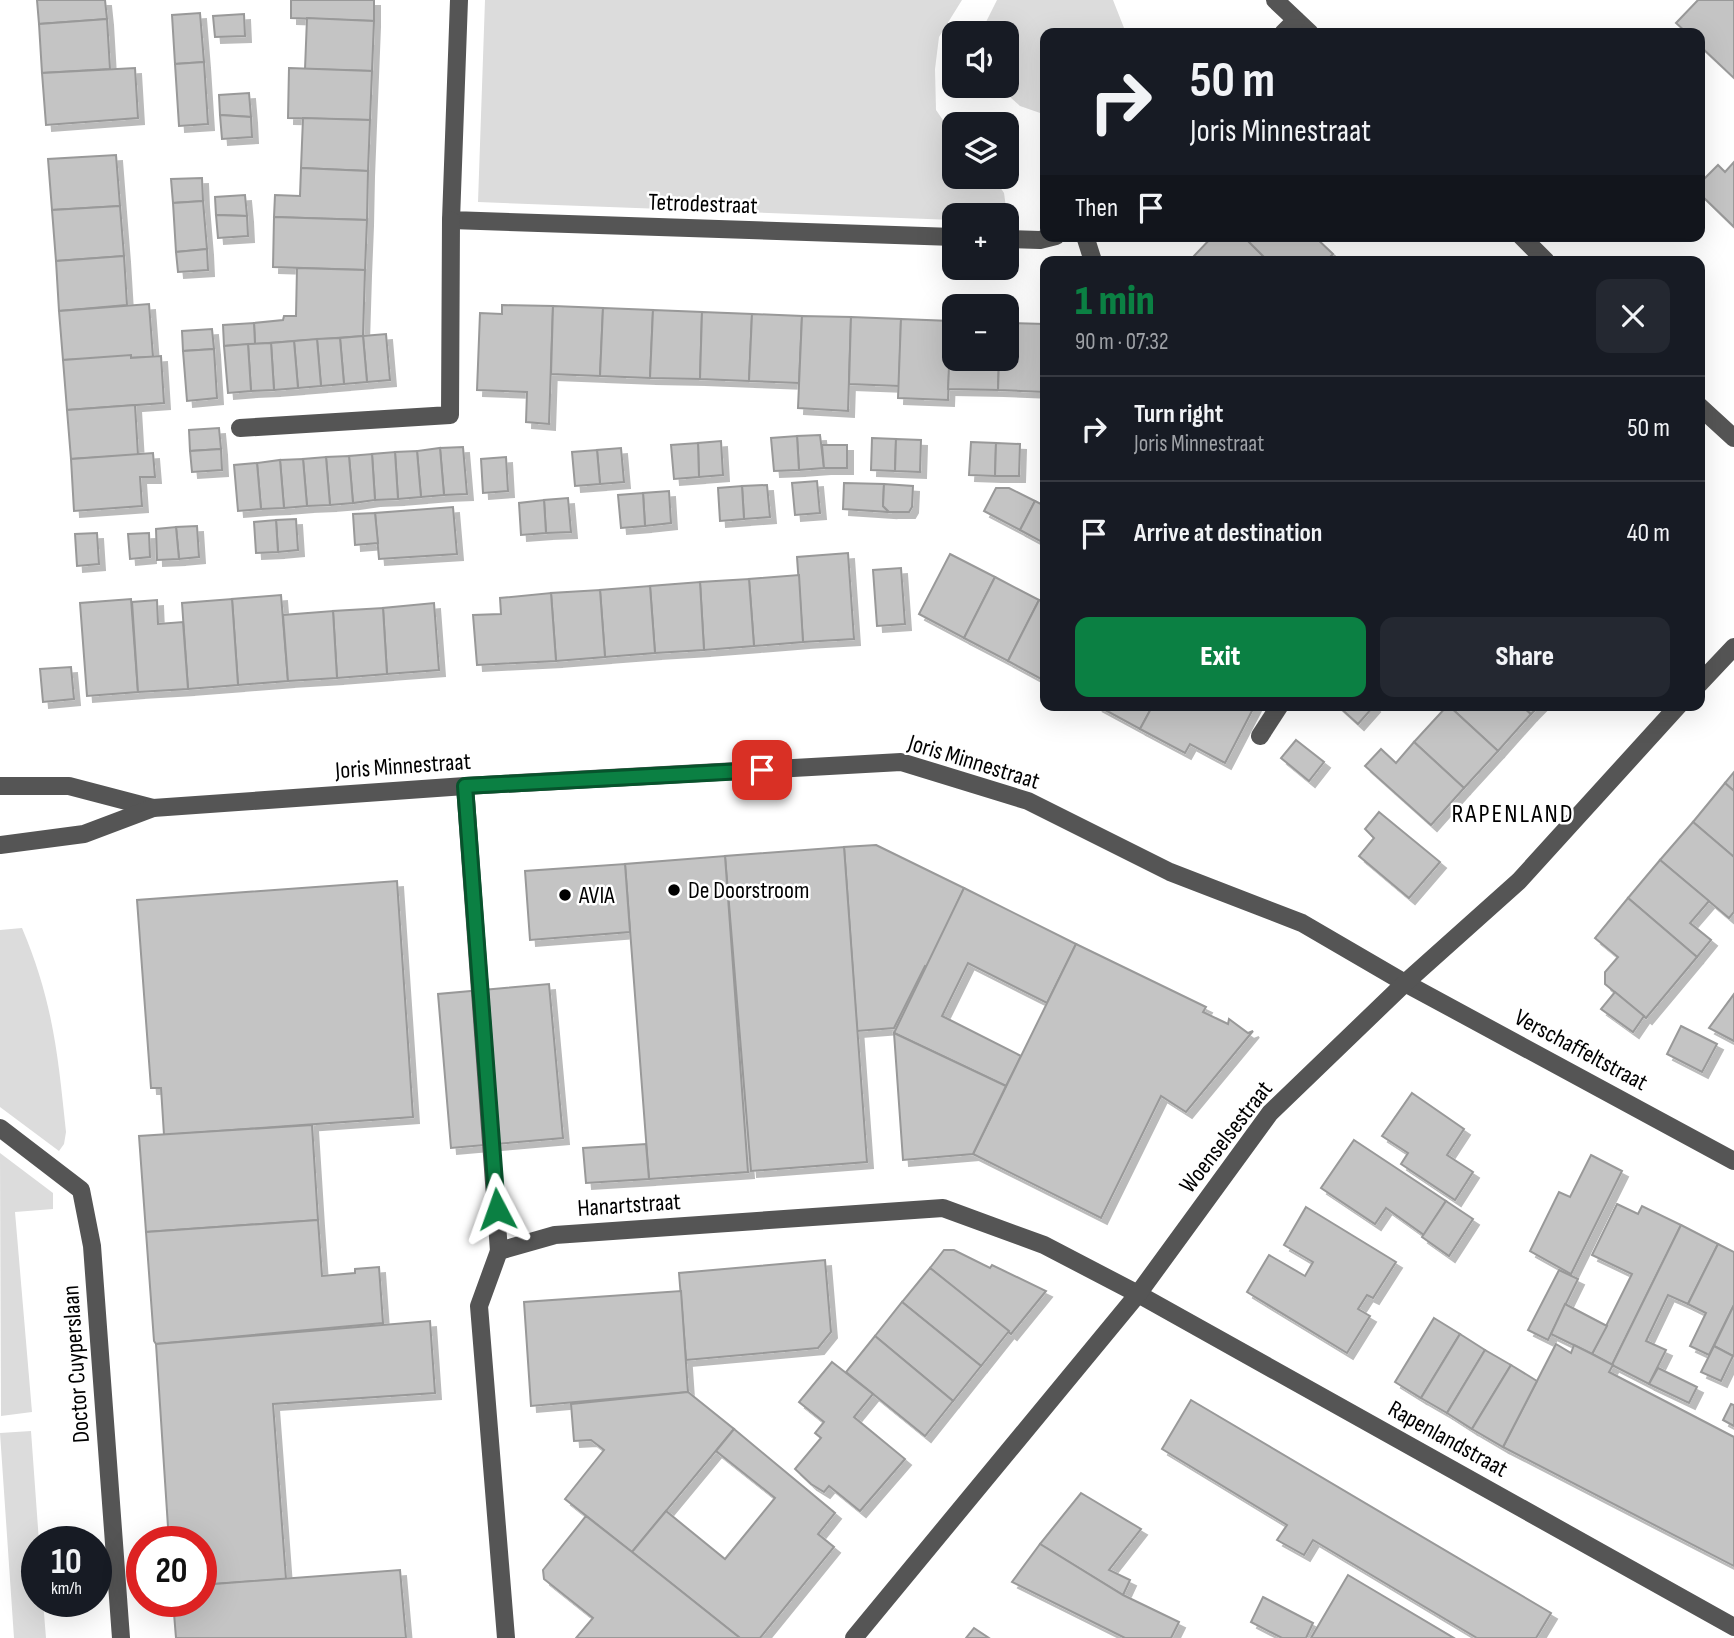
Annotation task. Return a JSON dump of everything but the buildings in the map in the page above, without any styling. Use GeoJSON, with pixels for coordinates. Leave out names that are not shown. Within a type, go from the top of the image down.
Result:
{"type":"FeatureCollection","features":[{"type":"Feature","properties":{"kind":"street"},"geometry":{"type":"LineString","coordinates":[[240,428],[450,415],[451,220],[459,0]]}},
{"type":"Feature","properties":{"kind":"street"},"geometry":{"type":"LineString","coordinates":[[1275,0],[1305,28]]}},
{"type":"Feature","properties":{"kind":"street"},"geometry":{"type":"LineString","coordinates":[[1288,28],[1296,20]]}},
{"type":"Feature","properties":{"kind":"street","name":"Tetrodestraat"},"geometry":{"type":"LineString","coordinates":[[451,220],[942,237]]}},
{"type":"Feature","properties":{"kind":"street"},"geometry":{"type":"LineString","coordinates":[[1019,239],[1040,240]]}},
{"type":"Feature","properties":{"kind":"street"},"geometry":{"type":"LineString","coordinates":[[1527,242],[1541,256]]}},
{"type":"Feature","properties":{"kind":"street"},"geometry":{"type":"LineString","coordinates":[[1705,411],[1734,438]]}},
{"type":"Feature","properties":{"kind":"street"},"geometry":{"type":"LineString","coordinates":[[1705,678],[1734,647]]}},
{"type":"Feature","properties":{"kind":"street"},"geometry":{"type":"LineString","coordinates":[[1260,736],[1276,711]]}},
{"type":"Feature","properties":{"kind":"street","name":"Woenselsestraat"},"geometry":{"type":"LineString","coordinates":[[855,1638],[1138,1294],[1270,1113],[1405,983],[1519,881],[1674,711]]}},
{"type":"Feature","properties":{"kind":"street","name":"Joris Minnestraat"},"geometry":{"type":"LineString","coordinates":[[0,845],[84,835],[153,808],[465,786],[901,762],[1028,801],[1170,872],[1302,923],[1405,983]]}},
{"type":"Feature","properties":{"kind":"street","name":"Joris Minnestraat"},"geometry":{"type":"LineString","coordinates":[[0,786],[69,786],[153,808]]}},
{"type":"Feature","properties":{"kind":"street"},"geometry":{"type":"LineString","coordinates":[[465,786],[499,1251],[479,1307],[506,1638]]}},
{"type":"Feature","properties":{"kind":"street","name":"Verschaffeltstraat"},"geometry":{"type":"LineString","coordinates":[[1405,983],[1734,1161]]}},
{"type":"Feature","properties":{"kind":"street","name":"Doctor Cuyperslaan"},"geometry":{"type":"LineString","coordinates":[[0,1128],[81,1190],[92,1246],[121,1638]]}},
{"type":"Feature","properties":{"kind":"street","name":"Hanartstraat"},"geometry":{"type":"LineString","coordinates":[[499,1251],[555,1235],[943,1208],[1044,1245],[1138,1294]]}},
{"type":"Feature","properties":{"kind":"street","name":"Rapenlandstraat"},"geometry":{"type":"LineString","coordinates":[[1138,1294],[1734,1627]]}},
{"type":"Feature","properties":{"kind":"shaded area"},"geometry":{"type":"Polygon","coordinates":[[[485,0],[962,0],[949,21],[942,21],[935,69],[936,110],[942,119],[942,189],[1001,189],[1005,203],[942,203],[942,220],[478,202],[485,0]]]}},
{"type":"Feature","properties":{"kind":"shaded area"},"geometry":{"type":"Polygon","coordinates":[[[997,0],[1113,0],[1124,28],[1040,28],[1040,113],[1020,106],[1011,98],[1019,98],[1019,21],[986,21],[997,0]]]}},
{"type":"Feature","properties":{"kind":"shaded area"},"geometry":{"type":"Polygon","coordinates":[[[22,928],[41,980],[53,1028],[66,1132],[64,1144],[59,1151],[0,1107],[0,930],[22,928]]]}},
{"type":"Feature","properties":{"kind":"shaded area"},"geometry":{"type":"Polygon","coordinates":[[[0,1153],[53,1193],[53,1209],[15,1212],[32,1412],[1,1416],[0,1153]]]}},
{"type":"Feature","properties":{"kind":"shaded area"},"geometry":{"type":"Polygon","coordinates":[[[31,1431],[38,1526],[21,1526],[21,1617],[44,1617],[46,1638],[14,1638],[0,1433],[31,1431]]]}},
{"type":"Feature","properties":{"kind":"place","name":"De Doorstroom"},"geometry":{"type":"Point","coordinates":[674,890]}},
{"type":"Feature","properties":{"kind":"place","name":"AVIA"},"geometry":{"type":"Point","coordinates":[565,895]}},
{"type":"Feature","properties":{"kind":"district","name":"RAPENLAND"},"geometry":{"type":"Point","coordinates":[1513,814]}},
{"type":"Feature","properties":{"kind":"route"},"geometry":{"type":"LineString","coordinates":[[497,1209],[465,786],[762,770]]}}]}
